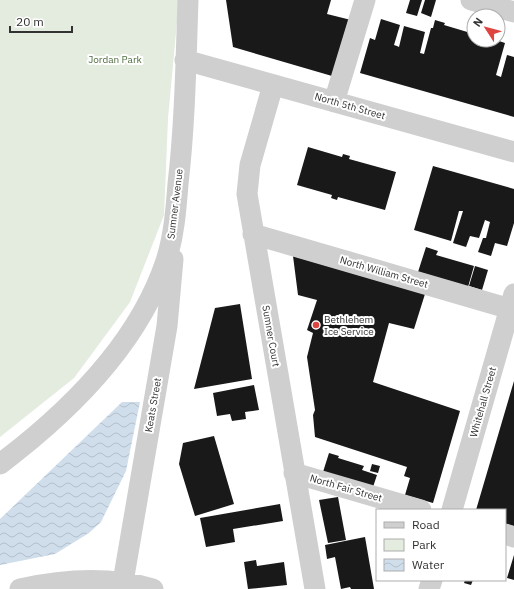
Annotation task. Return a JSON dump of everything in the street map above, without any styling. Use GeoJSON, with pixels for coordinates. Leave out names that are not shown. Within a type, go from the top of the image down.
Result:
{"type":"FeatureCollection","features":[{"type":"Feature","properties":{"kind":"street","name":"Sumner Avenue"},"geometry":{"type":"LineString","coordinates":[[0,464],[60,413],[82,392],[119,350],[137,324],[154,290],[166,261],[174,228],[181,162],[188,0]]}},
{"type":"Feature","properties":{"kind":"street"},"geometry":{"type":"LineString","coordinates":[[334,102],[365,0]]}},
{"type":"Feature","properties":{"kind":"street"},"geometry":{"type":"LineString","coordinates":[[471,0],[514,12]]}},
{"type":"Feature","properties":{"kind":"street","name":"North 5th Street"},"geometry":{"type":"LineString","coordinates":[[185,60],[514,152]]}},
{"type":"Feature","properties":{"kind":"street","name":"Sumner Court"},"geometry":{"type":"LineString","coordinates":[[274,85],[250,165],[247,194],[315,589]]}},
{"type":"Feature","properties":{"kind":"street","name":"Keats Street"},"geometry":{"type":"LineString","coordinates":[[123,582],[167,326],[173,267],[174,228]]}},
{"type":"Feature","properties":{"kind":"street","name":"North William Street"},"geometry":{"type":"LineString","coordinates":[[253,234],[513,304]]}},
{"type":"Feature","properties":{"kind":"street","name":"Whitehall Street"},"geometry":{"type":"LineString","coordinates":[[452,509],[513,304]]}},
{"type":"Feature","properties":{"kind":"street","name":"North Fair Street"},"geometry":{"type":"LineString","coordinates":[[294,473],[418,509]]}},
{"type":"Feature","properties":{"kind":"street"},"geometry":{"type":"LineString","coordinates":[[20,589],[50,582],[84,580],[123,582],[153,589]]}},
{"type":"Feature","properties":{"kind":"green space","name":"Jordan Park"},"geometry":{"type":"Polygon","coordinates":[[[0,0],[179,0],[168,118],[164,215],[130,302],[74,378],[0,437],[0,0]]]}},
{"type":"Feature","properties":{"kind":"water"},"geometry":{"type":"Polygon","coordinates":[[[122,402],[140,402],[126,471],[101,522],[89,533],[55,554],[0,565],[0,519],[122,402]]]}},
{"type":"Feature","properties":{"kind":"building"},"geometry":{"type":"Polygon","coordinates":[[[226,0],[331,0],[327,14],[351,20],[332,76],[233,47],[226,0]]]}},
{"type":"Feature","properties":{"kind":"building"},"geometry":{"type":"Polygon","coordinates":[[[410,0],[422,0],[417,16],[406,13],[410,0]]]}},
{"type":"Feature","properties":{"kind":"building"},"geometry":{"type":"Polygon","coordinates":[[[425,0],[436,0],[431,17],[421,13],[425,0]]]}},
{"type":"Feature","properties":{"kind":"building"},"geometry":{"type":"Polygon","coordinates":[[[381,19],[400,25],[394,45],[399,47],[404,26],[425,32],[420,53],[424,54],[431,28],[433,28],[435,20],[445,23],[444,25],[466,32],[466,48],[504,48],[496,75],[501,77],[507,55],[514,57],[514,117],[360,73],[370,38],[375,40],[381,19]]]}},
{"type":"Feature","properties":{"kind":"building"},"geometry":{"type":"Polygon","coordinates":[[[308,147],[342,157],[343,154],[350,156],[349,159],[396,172],[385,210],[338,197],[337,200],[331,198],[332,195],[297,185],[308,147]]]}},
{"type":"Feature","properties":{"kind":"building"},"geometry":{"type":"Polygon","coordinates":[[[433,166],[514,189],[514,223],[507,246],[495,243],[491,256],[478,252],[483,238],[486,238],[490,222],[485,220],[479,238],[470,236],[466,247],[453,243],[463,211],[459,211],[451,241],[414,230],[433,166]]]}},
{"type":"Feature","properties":{"kind":"building"},"geometry":{"type":"Polygon","coordinates":[[[426,247],[438,251],[436,255],[474,266],[468,287],[418,272],[426,247]]]}},
{"type":"Feature","properties":{"kind":"building"},"geometry":{"type":"Polygon","coordinates":[[[293,256],[425,294],[414,329],[389,323],[373,382],[460,411],[433,503],[405,495],[410,478],[404,476],[407,467],[315,437],[313,415],[315,410],[307,357],[313,333],[307,330],[317,300],[298,295],[293,256]]]}},
{"type":"Feature","properties":{"kind":"building"},"geometry":{"type":"Polygon","coordinates":[[[475,266],[488,270],[482,290],[469,286],[475,266]]]}},
{"type":"Feature","properties":{"kind":"building"},"geometry":{"type":"Polygon","coordinates":[[[240,304],[252,379],[194,389],[215,308],[240,304]]]}},
{"type":"Feature","properties":{"kind":"building"},"geometry":{"type":"Polygon","coordinates":[[[514,381],[514,526],[506,524],[506,509],[476,509],[514,381]]]}},
{"type":"Feature","properties":{"kind":"building"},"geometry":{"type":"Polygon","coordinates":[[[254,385],[259,410],[245,412],[246,419],[232,421],[230,414],[217,416],[213,393],[254,385]]]}},
{"type":"Feature","properties":{"kind":"building"},"geometry":{"type":"Polygon","coordinates":[[[214,436],[234,504],[195,516],[179,464],[183,443],[214,436]]]}},
{"type":"Feature","properties":{"kind":"building"},"geometry":{"type":"Polygon","coordinates":[[[329,453],[339,456],[338,458],[364,466],[362,470],[377,475],[373,487],[323,472],[329,453]]]}},
{"type":"Feature","properties":{"kind":"building"},"geometry":{"type":"Polygon","coordinates":[[[372,464],[380,466],[378,473],[370,471],[372,464]]]}},
{"type":"Feature","properties":{"kind":"building"},"geometry":{"type":"Polygon","coordinates":[[[338,497],[346,540],[328,543],[319,500],[338,497]]]}},
{"type":"Feature","properties":{"kind":"building"},"geometry":{"type":"Polygon","coordinates":[[[280,504],[283,521],[233,529],[235,542],[206,547],[200,518],[280,504]]]}},
{"type":"Feature","properties":{"kind":"building"},"geometry":{"type":"Polygon","coordinates":[[[365,537],[374,589],[351,589],[350,587],[341,589],[335,557],[327,559],[325,545],[365,537]]]}},
{"type":"Feature","properties":{"kind":"building"},"geometry":{"type":"Polygon","coordinates":[[[514,555],[514,580],[507,578],[514,555]]]}},
{"type":"Feature","properties":{"kind":"building"},"geometry":{"type":"Polygon","coordinates":[[[256,560],[257,566],[284,562],[287,585],[248,589],[244,562],[256,560]]]}},
{"type":"Feature","properties":{"kind":"building"},"geometry":{"type":"Polygon","coordinates":[[[465,581],[473,581],[471,585],[464,583],[465,581]]]}},
{"type":"Feature","properties":{"kind":"place","name":"Bethlehem Ice Service"},"geometry":{"type":"Point","coordinates":[316,325]}}]}
